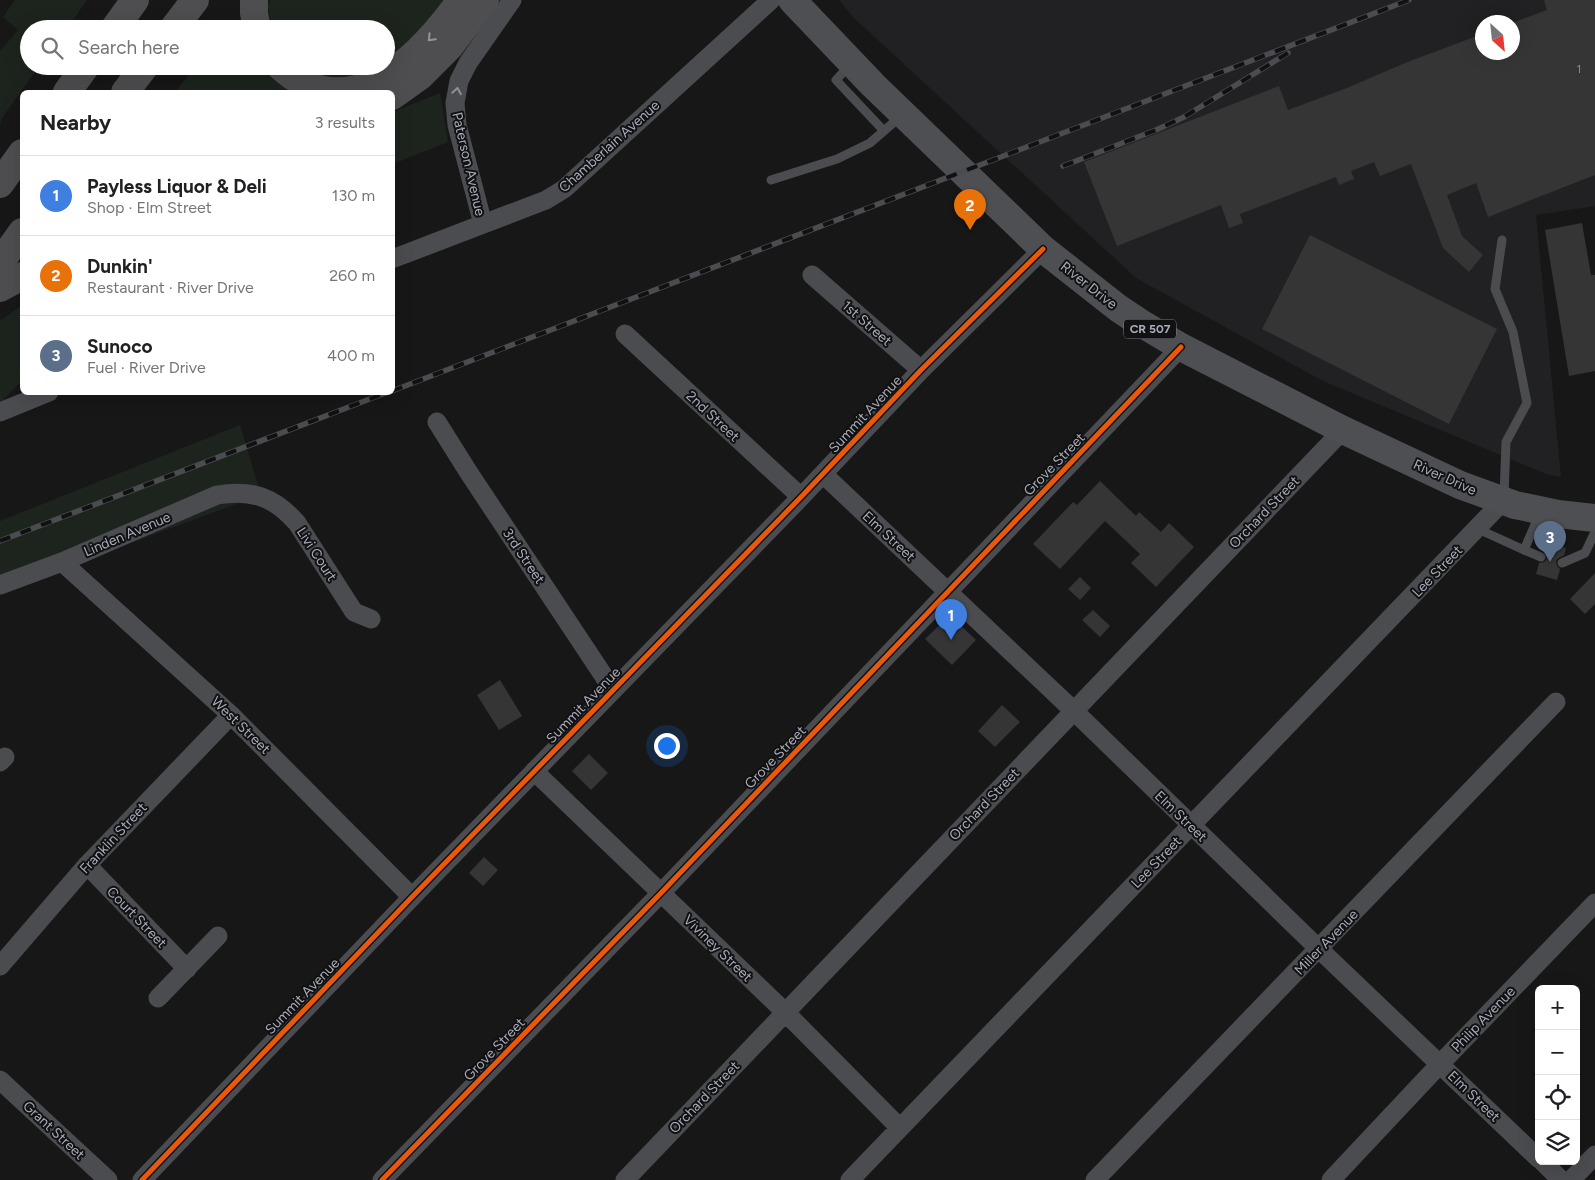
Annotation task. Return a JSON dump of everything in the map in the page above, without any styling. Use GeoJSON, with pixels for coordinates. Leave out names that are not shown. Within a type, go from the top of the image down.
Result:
{"type":"FeatureCollection","features":[{"type":"Feature","properties":{"kind":"highway"},"geometry":{"type":"LineString","coordinates":[[102,20],[114,0]]}},
{"type":"Feature","properties":{"kind":"highway"},"geometry":{"type":"LineString","coordinates":[[121,20],[135,0]]}},
{"type":"Feature","properties":{"kind":"highway"},"geometry":{"type":"LineString","coordinates":[[180,20],[195,0]]}},
{"type":"Feature","properties":{"kind":"highway"},"geometry":{"type":"LineString","coordinates":[[254,0],[255,20]]}},
{"type":"Feature","properties":{"kind":"highway"},"geometry":{"type":"LineString","coordinates":[[395,71],[414,55],[437,31],[460,0]]}},
{"type":"Feature","properties":{"kind":"highway"},"geometry":{"type":"LineString","coordinates":[[395,94],[420,76],[450,46],[484,0]]}},
{"type":"Feature","properties":{"kind":"highway"},"geometry":{"type":"LineString","coordinates":[[59,90],[68,75]]}},
{"type":"Feature","properties":{"kind":"highway"},"geometry":{"type":"LineString","coordinates":[[68,90],[79,75]]}},
{"type":"Feature","properties":{"kind":"highway"},"geometry":{"type":"LineString","coordinates":[[127,90],[138,75]]}},
{"type":"Feature","properties":{"kind":"highway"},"geometry":{"type":"LineString","coordinates":[[292,75],[298,80],[324,89],[351,90],[364,87],[390,75]]}},
{"type":"Feature","properties":{"kind":"highway"},"geometry":{"type":"LineString","coordinates":[[0,184],[20,156]]}},
{"type":"Feature","properties":{"kind":"highway"},"geometry":{"type":"LineString","coordinates":[[0,263],[20,235]]}},
{"type":"Feature","properties":{"kind":"highway"},"geometry":{"type":"LineString","coordinates":[[0,288],[20,277]]}},
{"type":"Feature","properties":{"kind":"main road","name":"River Drive"},"geometry":{"type":"LineString","coordinates":[[792,0],[851,63],[865,93],[894,123],[1043,249],[1118,308],[1181,347],[1343,430],[1460,485],[1504,501],[1558,514],[1595,518]]}},
{"type":"Feature","properties":{"kind":"street","name":"Paterson Avenue"},"geometry":{"type":"LineString","coordinates":[[483,224],[457,125],[455,103],[459,80],[468,63],[512,0]]}},
{"type":"Feature","properties":{"kind":"street","name":"Chamberlain Avenue"},"geometry":{"type":"LineString","coordinates":[[395,258],[546,200],[564,189],[771,0]]}},
{"type":"Feature","properties":{"kind":"street","name":"Summit Avenue"},"geometry":{"type":"LineString","coordinates":[[142,1180],[412,897],[801,497],[921,370],[1043,249]]}},
{"type":"Feature","properties":{"kind":"street","name":"1st Street"},"geometry":{"type":"LineString","coordinates":[[812,275],[921,370]]}},
{"type":"Feature","properties":{"kind":"street","name":"2nd Street"},"geometry":{"type":"LineString","coordinates":[[625,334],[801,497]]}},
{"type":"Feature","properties":{"kind":"street","name":"Grove Street"},"geometry":{"type":"LineString","coordinates":[[382,1180],[661,893],[1181,347]]}},
{"type":"Feature","properties":{"kind":"street"},"geometry":{"type":"LineString","coordinates":[[0,412],[42,395]]}},
{"type":"Feature","properties":{"kind":"street","name":"3rd Street"},"geometry":{"type":"LineString","coordinates":[[437,422],[469,474],[612,690]]}},
{"type":"Feature","properties":{"kind":"street","name":"Orchard Street"},"geometry":{"type":"LineString","coordinates":[[625,1180],[1343,430]]}},
{"type":"Feature","properties":{"kind":"street","name":"Elm Street"},"geometry":{"type":"LineString","coordinates":[[823,474],[949,591],[1535,1155]]}},
{"type":"Feature","properties":{"kind":"street","name":"Linden Avenue"},"geometry":{"type":"LineString","coordinates":[[0,585],[62,562],[217,495],[233,492],[256,495]]}},
{"type":"Feature","properties":{"kind":"street","name":"Livi Court"},"geometry":{"type":"LineString","coordinates":[[256,495],[272,501],[286,510],[297,523],[354,612],[371,619]]}},
{"type":"Feature","properties":{"kind":"street","name":"Lee Street"},"geometry":{"type":"LineString","coordinates":[[850,1180],[1504,501]]}},
{"type":"Feature","properties":{"kind":"street","name":"West Street"},"geometry":{"type":"LineString","coordinates":[[62,562],[231,715],[412,897]]}},
{"type":"Feature","properties":{"kind":"street","name":"Miller Avenue"},"geometry":{"type":"LineString","coordinates":[[1095,1180],[1556,702]]}},
{"type":"Feature","properties":{"kind":"street","name":"Franklin Street"},"geometry":{"type":"LineString","coordinates":[[0,966],[87,865],[231,715]]}},
{"type":"Feature","properties":{"kind":"street","name":"Viviney Street"},"geometry":{"type":"LineString","coordinates":[[534,771],[784,1012],[900,1128]]}},
{"type":"Feature","properties":{"kind":"street","name":"Court Street"},"geometry":{"type":"LineString","coordinates":[[87,865],[187,969]]}},
{"type":"Feature","properties":{"kind":"street","name":"Philip Avenue"},"geometry":{"type":"LineString","coordinates":[[1331,1180],[1595,902]]}},
{"type":"Feature","properties":{"kind":"street"},"geometry":{"type":"LineString","coordinates":[[158,998],[218,936]]}},
{"type":"Feature","properties":{"kind":"street","name":"Grant Street"},"geometry":{"type":"LineString","coordinates":[[0,1080],[108,1180]]}},
{"type":"Feature","properties":{"kind":"street"},"geometry":{"type":"LineString","coordinates":[[1571,1180],[1595,1155]]}},
{"type":"Feature","properties":{"kind":"street"},"geometry":{"type":"LineString","coordinates":[[1546,1165],[1561,1180]]}},
{"type":"Feature","properties":{"kind":"lane"},"geometry":{"type":"LineString","coordinates":[[771,180],[837,159],[870,143],[894,123]]}},
{"type":"Feature","properties":{"kind":"lane"},"geometry":{"type":"LineString","coordinates":[[1502,240],[1495,288],[1513,332],[1527,403],[1506,442],[1504,501]]}},
{"type":"Feature","properties":{"kind":"lane"},"geometry":{"type":"LineString","coordinates":[[1524,550],[1541,510]]}},
{"type":"Feature","properties":{"kind":"lane"},"geometry":{"type":"LineString","coordinates":[[1478,528],[1541,556]]}},
{"type":"Feature","properties":{"kind":"lane"},"geometry":{"type":"LineString","coordinates":[[1562,563],[1585,553],[1595,532]]}},
{"type":"Feature","properties":{"kind":"shaded area"},"geometry":{"type":"Polygon","coordinates":[[[15,0],[87,0],[73,20],[20,20],[20,75],[33,75],[20,90],[2,118],[0,125],[0,51],[18,30],[3,17],[15,0]]]}},
{"type":"Feature","properties":{"kind":"shaded area"},"geometry":{"type":"Polygon","coordinates":[[[270,0],[451,0],[400,59],[395,62],[395,20],[271,20],[268,7],[270,0]]]}},
{"type":"Feature","properties":{"kind":"shaded area"},"geometry":{"type":"Polygon","coordinates":[[[839,0],[1595,0],[1595,206],[1536,215],[1561,477],[1546,474],[1323,381],[1136,278],[854,18],[839,0]]]}},
{"type":"Feature","properties":{"kind":"shaded area"},"geometry":{"type":"Polygon","coordinates":[[[189,75],[278,75],[298,90],[177,90],[189,75]]]}},
{"type":"Feature","properties":{"kind":"shaded area"},"geometry":{"type":"Polygon","coordinates":[[[307,75],[372,75],[358,83],[314,81],[307,75]]]}},
{"type":"Feature","properties":{"kind":"shaded area"},"geometry":{"type":"Polygon","coordinates":[[[440,93],[448,142],[395,163],[395,111],[440,93]]]}},
{"type":"Feature","properties":{"kind":"shaded area"},"geometry":{"type":"Polygon","coordinates":[[[20,306],[20,383],[0,403],[0,321],[20,306]]]}},
{"type":"Feature","properties":{"kind":"shaded area"},"geometry":{"type":"Polygon","coordinates":[[[240,425],[261,495],[0,591],[0,521],[240,425]]]}},
{"type":"Feature","properties":{"kind":"building"},"geometry":{"type":"Polygon","coordinates":[[[1544,0],[1595,0],[1595,175],[1488,217],[1476,183],[1447,195],[1462,236],[1483,255],[1469,272],[1443,248],[1411,164],[1380,176],[1374,162],[1351,171],[1354,179],[1339,185],[1336,177],[1240,214],[1243,223],[1229,228],[1221,205],[1117,246],[1084,162],[1279,86],[1288,110],[1475,37],[1475,60],[1520,60],[1520,20],[1547,10],[1544,0]]]}},
{"type":"Feature","properties":{"kind":"building"},"geometry":{"type":"Polygon","coordinates":[[[1582,223],[1591,275],[1595,275],[1595,371],[1569,376],[1545,230],[1582,223]]]}},
{"type":"Feature","properties":{"kind":"building"},"geometry":{"type":"Polygon","coordinates":[[[1310,235],[1497,329],[1449,424],[1262,329],[1310,235]]]}},
{"type":"Feature","properties":{"kind":"building"},"geometry":{"type":"Polygon","coordinates":[[[1100,481],[1136,516],[1139,512],[1161,532],[1169,523],[1194,547],[1156,587],[1131,563],[1140,554],[1105,521],[1060,569],[1033,544],[1073,502],[1077,505],[1100,481]]]}},
{"type":"Feature","properties":{"kind":"building"},"geometry":{"type":"Polygon","coordinates":[[[1545,541],[1566,548],[1564,555],[1557,559],[1556,562],[1560,569],[1557,580],[1536,574],[1539,563],[1547,559],[1543,551],[1545,541]]]}},
{"type":"Feature","properties":{"kind":"building"},"geometry":{"type":"Polygon","coordinates":[[[1595,573],[1595,604],[1585,614],[1570,599],[1595,573]]]}},
{"type":"Feature","properties":{"kind":"building"},"geometry":{"type":"Polygon","coordinates":[[[1080,577],[1091,588],[1080,600],[1068,589],[1080,577]]]}},
{"type":"Feature","properties":{"kind":"building"},"geometry":{"type":"Polygon","coordinates":[[[1093,610],[1110,626],[1100,637],[1082,620],[1093,610]]]}},
{"type":"Feature","properties":{"kind":"building"},"geometry":{"type":"Polygon","coordinates":[[[950,615],[976,640],[952,665],[925,639],[950,615]]]}},
{"type":"Feature","properties":{"kind":"building"},"geometry":{"type":"Polygon","coordinates":[[[500,680],[522,716],[499,730],[477,695],[500,680]]]}},
{"type":"Feature","properties":{"kind":"building"},"geometry":{"type":"Polygon","coordinates":[[[1002,705],[1020,722],[995,747],[978,731],[1002,705]]]}},
{"type":"Feature","properties":{"kind":"building"},"geometry":{"type":"Polygon","coordinates":[[[589,754],[608,773],[591,790],[572,771],[589,754]]]}},
{"type":"Feature","properties":{"kind":"building"},"geometry":{"type":"Polygon","coordinates":[[[484,857],[498,870],[483,886],[469,873],[484,857]]]}},
{"type":"Feature","properties":{"kind":"railway"},"geometry":{"type":"LineString","coordinates":[[395,390],[1409,0]]}},
{"type":"Feature","properties":{"kind":"railway"},"geometry":{"type":"LineString","coordinates":[[1063,166],[1156,130],[1184,117],[1288,53]]}},
{"type":"Feature","properties":{"kind":"railway"},"geometry":{"type":"LineString","coordinates":[[0,541],[380,395]]}},
{"type":"Feature","properties":{"kind":"cycle path"},"geometry":{"type":"LineString","coordinates":[[142,1180],[412,897],[801,497],[921,370],[1043,249]]}},
{"type":"Feature","properties":{"kind":"cycle path"},"geometry":{"type":"LineString","coordinates":[[382,1180],[661,893],[1181,347]]}},
{"type":"Feature","properties":{"kind":"place","name":"Dunkin'"},"geometry":{"type":"Point","coordinates":[970,230]}},
{"type":"Feature","properties":{"kind":"place","name":"Sunoco"},"geometry":{"type":"Point","coordinates":[1550,562]}},
{"type":"Feature","properties":{"kind":"place","name":"Payless Liquor & Deli"},"geometry":{"type":"Point","coordinates":[951,640]}}]}
